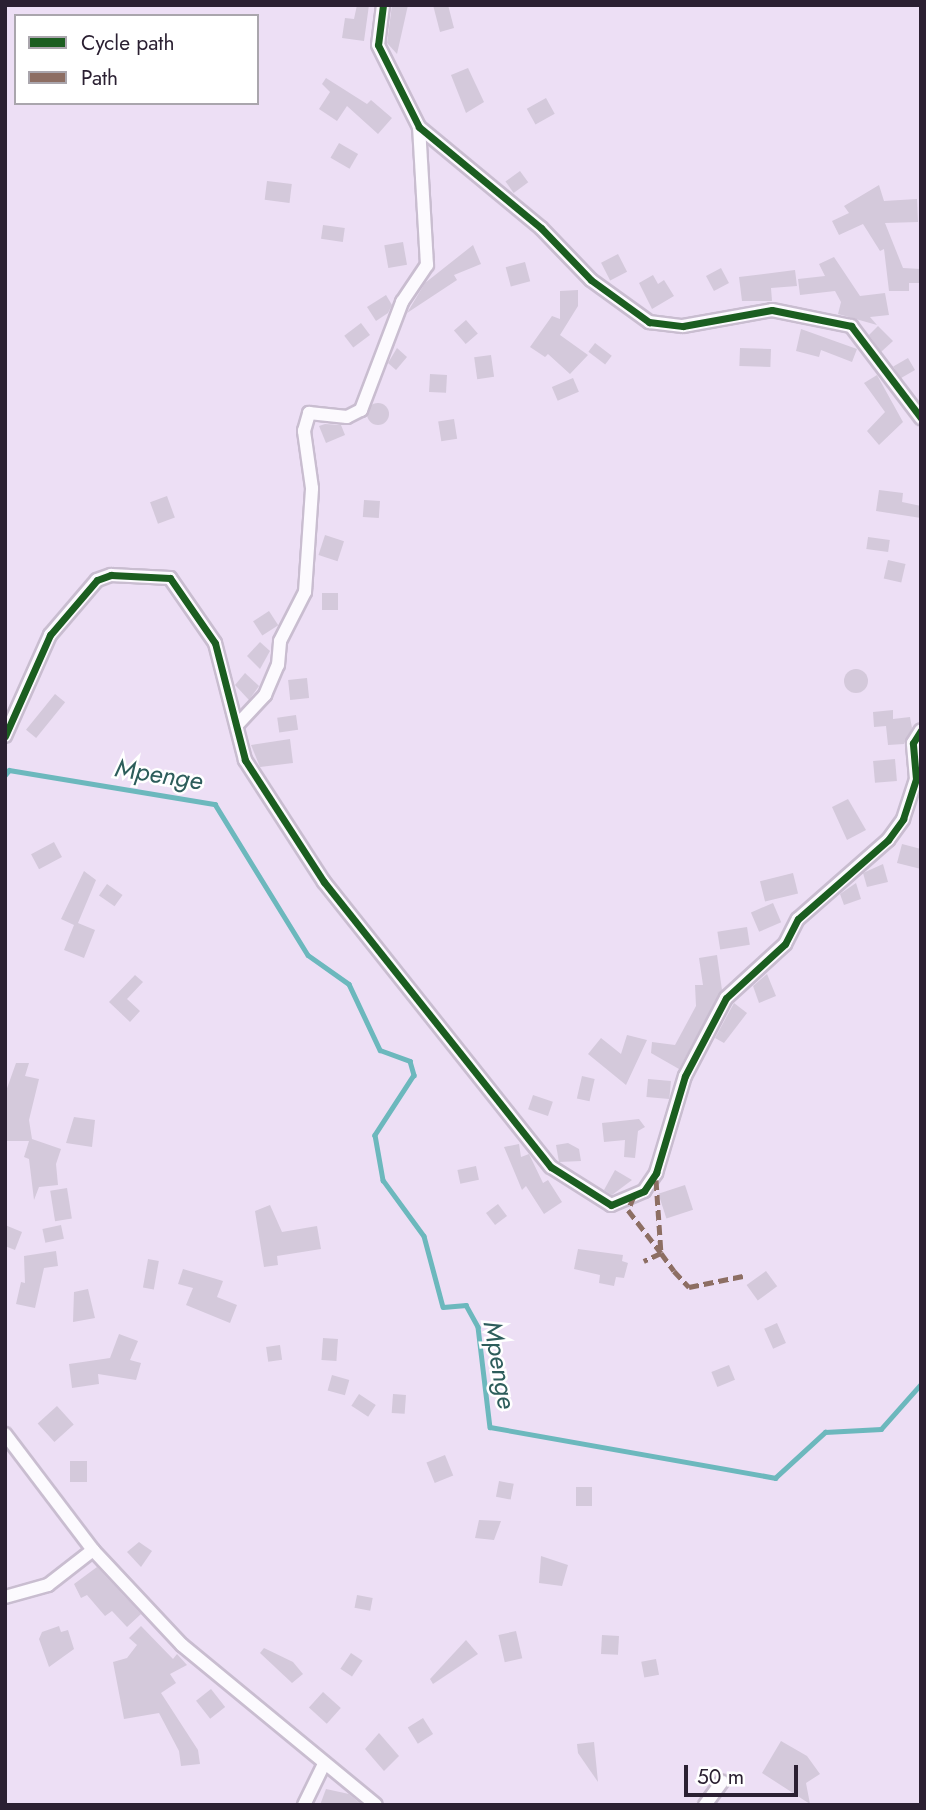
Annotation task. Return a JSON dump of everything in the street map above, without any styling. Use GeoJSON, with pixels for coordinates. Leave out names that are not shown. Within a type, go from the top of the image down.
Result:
{"type":"FeatureCollection","features":[{"type":"Feature","properties":{"kind":"street"},"geometry":{"type":"LineString","coordinates":[[237,724],[265,695],[278,665],[280,641],[305,592],[312,488],[304,431],[309,413],[347,417],[361,410],[402,302],[427,265],[419,127],[378,45],[383,5]]}},
{"type":"Feature","properties":{"kind":"street"},"geometry":{"type":"LineString","coordinates":[[419,127],[541,228],[591,280],[649,322],[683,326],[772,310],[851,326],[921,418]]}},
{"type":"Feature","properties":{"kind":"street"},"geometry":{"type":"LineString","coordinates":[[5,737],[50,635],[97,580],[111,575],[156,574],[177,585],[215,643],[245,760],[324,882],[551,1167],[611,1205],[644,1191],[656,1173],[685,1076],[726,998],[785,944],[799,919],[888,840],[903,819],[916,779],[913,743],[921,730]]}},
{"type":"Feature","properties":{"kind":"street"},"geometry":{"type":"LineString","coordinates":[[5,1434],[93,1550],[182,1644],[324,1765],[376,1805]]}},
{"type":"Feature","properties":{"kind":"street"},"geometry":{"type":"LineString","coordinates":[[5,1597],[48,1585],[93,1550]]}},
{"type":"Feature","properties":{"kind":"street"},"geometry":{"type":"LineString","coordinates":[[304,1805],[324,1765]]}},
{"type":"Feature","properties":{"kind":"street"},"geometry":{"type":"LineString","coordinates":[[705,1805],[722,1782]]}},
{"type":"Feature","properties":{"kind":"building"},"geometry":{"type":"Polygon","coordinates":[[[357,5],[369,5],[364,41],[342,38],[345,18],[354,19],[357,5]]]}},
{"type":"Feature","properties":{"kind":"building"},"geometry":{"type":"Polygon","coordinates":[[[392,5],[408,5],[397,54],[387,43],[392,5]]]}},
{"type":"Feature","properties":{"kind":"building"},"geometry":{"type":"Polygon","coordinates":[[[433,5],[448,5],[454,28],[440,32],[433,5]]]}},
{"type":"Feature","properties":{"kind":"building"},"geometry":{"type":"Polygon","coordinates":[[[468,68],[484,102],[466,113],[451,75],[468,68]]]}},
{"type":"Feature","properties":{"kind":"building"},"geometry":{"type":"Polygon","coordinates":[[[326,78],[367,104],[371,100],[392,118],[378,134],[347,106],[337,121],[319,109],[330,92],[322,84],[326,78]]]}},
{"type":"Feature","properties":{"kind":"building"},"geometry":{"type":"Polygon","coordinates":[[[546,98],[555,114],[535,124],[527,109],[546,98]]]}},
{"type":"Feature","properties":{"kind":"building"},"geometry":{"type":"Polygon","coordinates":[[[339,143],[358,154],[350,169],[330,158],[339,143]]]}},
{"type":"Feature","properties":{"kind":"building"},"geometry":{"type":"Polygon","coordinates":[[[520,171],[528,182],[514,193],[505,182],[520,171]]]}},
{"type":"Feature","properties":{"kind":"building"},"geometry":{"type":"Polygon","coordinates":[[[267,181],[292,184],[289,203],[265,200],[267,181]]]}},
{"type":"Feature","properties":{"kind":"building"},"geometry":{"type":"Polygon","coordinates":[[[879,185],[884,201],[917,199],[918,222],[885,223],[903,268],[921,269],[921,283],[909,283],[909,291],[889,291],[884,249],[880,251],[863,224],[839,235],[832,221],[849,213],[844,206],[879,185]]]}},
{"type":"Feature","properties":{"kind":"building"},"geometry":{"type":"Polygon","coordinates":[[[323,225],[345,228],[343,242],[321,239],[323,225]]]}},
{"type":"Feature","properties":{"kind":"building"},"geometry":{"type":"Polygon","coordinates":[[[403,242],[407,265],[388,268],[384,245],[403,242]]]}},
{"type":"Feature","properties":{"kind":"building"},"geometry":{"type":"Polygon","coordinates":[[[473,245],[481,264],[454,275],[457,280],[407,313],[425,283],[473,245]]]}},
{"type":"Feature","properties":{"kind":"building"},"geometry":{"type":"Polygon","coordinates":[[[618,254],[627,272],[610,280],[601,263],[618,254]]]}},
{"type":"Feature","properties":{"kind":"building"},"geometry":{"type":"Polygon","coordinates":[[[834,257],[860,296],[885,293],[889,315],[870,317],[877,325],[838,314],[841,302],[835,291],[800,295],[798,279],[825,276],[819,264],[834,257]]]}},
{"type":"Feature","properties":{"kind":"building"},"geometry":{"type":"Polygon","coordinates":[[[525,262],[530,281],[511,286],[506,267],[525,262]]]}},
{"type":"Feature","properties":{"kind":"building"},"geometry":{"type":"Polygon","coordinates":[[[721,268],[729,283],[714,291],[706,276],[721,268]]]}},
{"type":"Feature","properties":{"kind":"building"},"geometry":{"type":"Polygon","coordinates":[[[795,270],[797,286],[771,288],[772,301],[742,301],[739,277],[795,270]]]}},
{"type":"Feature","properties":{"kind":"building"},"geometry":{"type":"Polygon","coordinates":[[[653,275],[658,284],[664,280],[674,296],[652,309],[639,283],[653,275]]]}},
{"type":"Feature","properties":{"kind":"building"},"geometry":{"type":"Polygon","coordinates":[[[578,290],[578,306],[560,335],[588,355],[570,374],[548,354],[545,357],[530,347],[552,316],[560,319],[560,291],[578,290]]]}},
{"type":"Feature","properties":{"kind":"building"},"geometry":{"type":"Polygon","coordinates":[[[386,295],[392,305],[388,313],[376,321],[367,307],[386,295]]]}},
{"type":"Feature","properties":{"kind":"building"},"geometry":{"type":"Polygon","coordinates":[[[466,320],[478,334],[466,344],[454,330],[466,320]]]}},
{"type":"Feature","properties":{"kind":"building"},"geometry":{"type":"Polygon","coordinates":[[[361,323],[370,335],[353,348],[344,336],[361,323]]]}},
{"type":"Feature","properties":{"kind":"building"},"geometry":{"type":"Polygon","coordinates":[[[878,326],[893,341],[881,352],[869,335],[878,326]]]}},
{"type":"Feature","properties":{"kind":"building"},"geometry":{"type":"Polygon","coordinates":[[[801,329],[857,349],[852,362],[821,350],[819,357],[796,351],[801,329]]]}},
{"type":"Feature","properties":{"kind":"building"},"geometry":{"type":"Polygon","coordinates":[[[595,343],[612,356],[605,364],[588,352],[595,343]]]}},
{"type":"Feature","properties":{"kind":"building"},"geometry":{"type":"Polygon","coordinates":[[[397,348],[407,357],[396,370],[388,363],[397,348]]]}},
{"type":"Feature","properties":{"kind":"building"},"geometry":{"type":"Polygon","coordinates":[[[740,348],[771,349],[770,367],[739,366],[740,348]]]}},
{"type":"Feature","properties":{"kind":"building"},"geometry":{"type":"Polygon","coordinates":[[[491,355],[494,377],[477,379],[474,357],[491,355]]]}},
{"type":"Feature","properties":{"kind":"building"},"geometry":{"type":"Polygon","coordinates":[[[908,358],[915,370],[900,379],[893,366],[908,358]]]}},
{"type":"Feature","properties":{"kind":"building"},"geometry":{"type":"Polygon","coordinates":[[[430,374],[447,375],[446,393],[429,392],[430,374]]]}},
{"type":"Feature","properties":{"kind":"building"},"geometry":{"type":"Polygon","coordinates":[[[877,375],[903,422],[879,445],[867,431],[885,412],[864,383],[877,375]]]}},
{"type":"Feature","properties":{"kind":"building"},"geometry":{"type":"Polygon","coordinates":[[[573,378],[579,392],[558,401],[552,387],[573,378]]]}},
{"type":"Feature","properties":{"kind":"building"},"geometry":{"type":"Polygon","coordinates":[[[378,403],[388,410],[389,414],[382,424],[378,425],[368,418],[367,414],[374,404],[378,403]]]}},
{"type":"Feature","properties":{"kind":"building"},"geometry":{"type":"Polygon","coordinates":[[[454,419],[457,439],[441,441],[438,422],[454,419]]]}},
{"type":"Feature","properties":{"kind":"building"},"geometry":{"type":"Polygon","coordinates":[[[341,425],[345,435],[326,443],[319,426],[341,425]]]}},
{"type":"Feature","properties":{"kind":"building"},"geometry":{"type":"Polygon","coordinates":[[[879,490],[903,493],[902,502],[921,506],[921,518],[876,511],[879,490]]]}},
{"type":"Feature","properties":{"kind":"building"},"geometry":{"type":"Polygon","coordinates":[[[167,496],[175,518],[158,524],[150,502],[167,496]]]}},
{"type":"Feature","properties":{"kind":"building"},"geometry":{"type":"Polygon","coordinates":[[[364,500],[380,501],[379,518],[363,517],[364,500]]]}},
{"type":"Feature","properties":{"kind":"building"},"geometry":{"type":"Polygon","coordinates":[[[325,535],[344,541],[338,561],[319,555],[325,535]]]}},
{"type":"Feature","properties":{"kind":"building"},"geometry":{"type":"Polygon","coordinates":[[[868,537],[890,540],[888,552],[866,549],[868,537]]]}},
{"type":"Feature","properties":{"kind":"building"},"geometry":{"type":"Polygon","coordinates":[[[888,560],[906,564],[901,583],[884,579],[888,560]]]}},
{"type":"Feature","properties":{"kind":"building"},"geometry":{"type":"Polygon","coordinates":[[[322,593],[338,593],[338,610],[322,610],[322,593]]]}},
{"type":"Feature","properties":{"kind":"building"},"geometry":{"type":"Polygon","coordinates":[[[269,611],[278,625],[262,636],[253,621],[269,611]]]}},
{"type":"Feature","properties":{"kind":"building"},"geometry":{"type":"Polygon","coordinates":[[[260,642],[270,651],[260,669],[247,656],[260,642]]]}},
{"type":"Feature","properties":{"kind":"building"},"geometry":{"type":"Polygon","coordinates":[[[851,669],[861,669],[868,676],[868,686],[861,693],[851,693],[844,686],[844,676],[851,669]]]}},
{"type":"Feature","properties":{"kind":"building"},"geometry":{"type":"Polygon","coordinates":[[[245,673],[259,686],[249,700],[235,685],[245,673]]]}},
{"type":"Feature","properties":{"kind":"building"},"geometry":{"type":"Polygon","coordinates":[[[307,678],[309,698],[290,700],[288,680],[307,678]]]}},
{"type":"Feature","properties":{"kind":"building"},"geometry":{"type":"Polygon","coordinates":[[[55,694],[65,702],[36,738],[26,730],[55,694]]]}},
{"type":"Feature","properties":{"kind":"building"},"geometry":{"type":"Polygon","coordinates":[[[893,710],[893,719],[910,717],[912,728],[904,744],[888,745],[886,726],[874,727],[873,712],[893,710]]]}},
{"type":"Feature","properties":{"kind":"building"},"geometry":{"type":"Polygon","coordinates":[[[296,715],[298,730],[279,732],[277,718],[296,715]]]}},
{"type":"Feature","properties":{"kind":"building"},"geometry":{"type":"Polygon","coordinates":[[[290,739],[293,763],[260,767],[251,745],[290,739]]]}},
{"type":"Feature","properties":{"kind":"building"},"geometry":{"type":"Polygon","coordinates":[[[895,759],[897,781],[875,783],[873,761],[895,759]]]}},
{"type":"Feature","properties":{"kind":"building"},"geometry":{"type":"Polygon","coordinates":[[[848,799],[866,830],[847,840],[832,807],[848,799]]]}},
{"type":"Feature","properties":{"kind":"building"},"geometry":{"type":"Polygon","coordinates":[[[54,842],[62,857],[39,869],[31,854],[54,842]]]}},
{"type":"Feature","properties":{"kind":"building"},"geometry":{"type":"Polygon","coordinates":[[[902,844],[921,849],[921,869],[897,863],[902,844]]]}},
{"type":"Feature","properties":{"kind":"building"},"geometry":{"type":"Polygon","coordinates":[[[883,864],[888,882],[867,887],[863,873],[883,864]]]}},
{"type":"Feature","properties":{"kind":"building"},"geometry":{"type":"Polygon","coordinates":[[[84,871],[96,880],[78,923],[95,930],[84,958],[64,950],[74,925],[61,919],[84,871]]]}},
{"type":"Feature","properties":{"kind":"building"},"geometry":{"type":"Polygon","coordinates":[[[793,873],[798,893],[765,902],[760,881],[793,873]]]}},
{"type":"Feature","properties":{"kind":"building"},"geometry":{"type":"Polygon","coordinates":[[[856,883],[861,899],[844,905],[840,894],[856,883]]]}},
{"type":"Feature","properties":{"kind":"building"},"geometry":{"type":"Polygon","coordinates":[[[107,884],[123,895],[115,906],[99,895],[107,884]]]}},
{"type":"Feature","properties":{"kind":"building"},"geometry":{"type":"Polygon","coordinates":[[[773,903],[781,922],[759,932],[751,912],[773,903]]]}},
{"type":"Feature","properties":{"kind":"building"},"geometry":{"type":"Polygon","coordinates":[[[747,927],[750,945],[720,949],[717,932],[747,927]]]}},
{"type":"Feature","properties":{"kind":"building"},"geometry":{"type":"Polygon","coordinates":[[[717,955],[722,990],[679,1069],[651,1053],[652,1042],[675,1045],[696,1006],[695,985],[703,985],[699,958],[717,955]]]}},
{"type":"Feature","properties":{"kind":"building"},"geometry":{"type":"Polygon","coordinates":[[[767,974],[776,996],[759,1003],[753,986],[767,974]]]}},
{"type":"Feature","properties":{"kind":"building"},"geometry":{"type":"Polygon","coordinates":[[[135,975],[143,982],[127,999],[140,1011],[130,1022],[109,1002],[135,975]]]}},
{"type":"Feature","properties":{"kind":"building"},"geometry":{"type":"Polygon","coordinates":[[[734,1003],[747,1013],[724,1043],[715,1038],[734,1003]]]}},
{"type":"Feature","properties":{"kind":"building"},"geometry":{"type":"Polygon","coordinates":[[[627,1035],[647,1040],[626,1085],[588,1054],[601,1038],[621,1054],[627,1035]]]}},
{"type":"Feature","properties":{"kind":"building"},"geometry":{"type":"Polygon","coordinates":[[[16,1063],[29,1063],[25,1076],[39,1079],[29,1120],[32,1139],[61,1149],[56,1164],[58,1185],[39,1187],[34,1200],[29,1159],[24,1157],[29,1141],[6,1141],[5,1094],[16,1063]]]}},
{"type":"Feature","properties":{"kind":"building"},"geometry":{"type":"Polygon","coordinates":[[[582,1076],[595,1079],[589,1101],[577,1098],[582,1076]]]}},
{"type":"Feature","properties":{"kind":"building"},"geometry":{"type":"Polygon","coordinates":[[[648,1079],[671,1081],[669,1099],[646,1097],[648,1079]]]}},
{"type":"Feature","properties":{"kind":"building"},"geometry":{"type":"Polygon","coordinates":[[[533,1095],[553,1102],[548,1116],[528,1109],[533,1095]]]}},
{"type":"Feature","properties":{"kind":"building"},"geometry":{"type":"Polygon","coordinates":[[[74,1117],[95,1120],[92,1147],[66,1143],[74,1117]]]}},
{"type":"Feature","properties":{"kind":"building"},"geometry":{"type":"Polygon","coordinates":[[[639,1119],[645,1127],[638,1131],[635,1158],[624,1157],[625,1140],[604,1142],[602,1123],[639,1119]]]}},
{"type":"Feature","properties":{"kind":"building"},"geometry":{"type":"Polygon","coordinates":[[[568,1143],[579,1149],[581,1161],[559,1162],[556,1145],[568,1143]]]}},
{"type":"Feature","properties":{"kind":"building"},"geometry":{"type":"Polygon","coordinates":[[[519,1144],[521,1157],[529,1154],[543,1183],[548,1180],[562,1202],[544,1214],[526,1186],[522,1190],[504,1147],[519,1144]]]}},
{"type":"Feature","properties":{"kind":"building"},"geometry":{"type":"Polygon","coordinates":[[[476,1166],[479,1180],[460,1184],[457,1170],[476,1166]]]}},
{"type":"Feature","properties":{"kind":"building"},"geometry":{"type":"Polygon","coordinates":[[[615,1170],[632,1180],[612,1195],[604,1190],[615,1170]]]}},
{"type":"Feature","properties":{"kind":"building"},"geometry":{"type":"Polygon","coordinates":[[[685,1185],[693,1210],[666,1218],[658,1194],[685,1185]]]}},
{"type":"Feature","properties":{"kind":"building"},"geometry":{"type":"Polygon","coordinates":[[[67,1188],[72,1219],[55,1221],[50,1191],[67,1188]]]}},
{"type":"Feature","properties":{"kind":"building"},"geometry":{"type":"Polygon","coordinates":[[[498,1204],[507,1216],[495,1225],[486,1213],[498,1204]]]}},
{"type":"Feature","properties":{"kind":"building"},"geometry":{"type":"Polygon","coordinates":[[[270,1205],[282,1232],[317,1226],[321,1249],[277,1256],[278,1265],[264,1267],[255,1211],[270,1205]]]}},
{"type":"Feature","properties":{"kind":"building"},"geometry":{"type":"Polygon","coordinates":[[[5,1225],[22,1232],[15,1250],[5,1246],[5,1225]]]}},
{"type":"Feature","properties":{"kind":"building"},"geometry":{"type":"Polygon","coordinates":[[[61,1225],[64,1239],[45,1243],[42,1229],[61,1225]]]}},
{"type":"Feature","properties":{"kind":"building"},"geometry":{"type":"Polygon","coordinates":[[[578,1249],[623,1255],[622,1261],[628,1263],[624,1278],[616,1277],[614,1286],[599,1283],[600,1275],[574,1269],[578,1249]]]}},
{"type":"Feature","properties":{"kind":"building"},"geometry":{"type":"Polygon","coordinates":[[[56,1251],[58,1266],[44,1268],[35,1308],[16,1304],[21,1282],[25,1283],[24,1256],[56,1251]]]}},
{"type":"Feature","properties":{"kind":"building"},"geometry":{"type":"Polygon","coordinates":[[[148,1259],[159,1261],[154,1289],[143,1288],[148,1259]]]}},
{"type":"Feature","properties":{"kind":"building"},"geometry":{"type":"Polygon","coordinates":[[[183,1269],[223,1281],[217,1297],[237,1305],[230,1323],[186,1305],[193,1288],[178,1284],[183,1269]]]}},
{"type":"Feature","properties":{"kind":"building"},"geometry":{"type":"Polygon","coordinates":[[[766,1271],[777,1286],[758,1300],[747,1285],[766,1271]]]}},
{"type":"Feature","properties":{"kind":"building"},"geometry":{"type":"Polygon","coordinates":[[[88,1289],[95,1318],[73,1322],[74,1292],[88,1289]]]}},
{"type":"Feature","properties":{"kind":"building"},"geometry":{"type":"Polygon","coordinates":[[[777,1323],[786,1343],[773,1349],[764,1329],[777,1323]]]}},
{"type":"Feature","properties":{"kind":"building"},"geometry":{"type":"Polygon","coordinates":[[[119,1334],[138,1341],[130,1360],[141,1363],[136,1380],[98,1374],[99,1384],[72,1388],[69,1364],[110,1358],[119,1334]]]}},
{"type":"Feature","properties":{"kind":"building"},"geometry":{"type":"Polygon","coordinates":[[[323,1338],[338,1339],[336,1361],[321,1360],[323,1338]]]}},
{"type":"Feature","properties":{"kind":"building"},"geometry":{"type":"Polygon","coordinates":[[[280,1345],[282,1360],[268,1362],[266,1347],[280,1345]]]}},
{"type":"Feature","properties":{"kind":"building"},"geometry":{"type":"Polygon","coordinates":[[[729,1365],[735,1380],[717,1387],[711,1372],[729,1365]]]}},
{"type":"Feature","properties":{"kind":"building"},"geometry":{"type":"Polygon","coordinates":[[[332,1375],[349,1380],[345,1395],[328,1390],[332,1375]]]}},
{"type":"Feature","properties":{"kind":"building"},"geometry":{"type":"Polygon","coordinates":[[[359,1394],[376,1405],[368,1417],[351,1406],[359,1394]]]}},
{"type":"Feature","properties":{"kind":"building"},"geometry":{"type":"Polygon","coordinates":[[[393,1394],[406,1395],[405,1414],[392,1413],[393,1394]]]}},
{"type":"Feature","properties":{"kind":"building"},"geometry":{"type":"Polygon","coordinates":[[[57,1406],[74,1425],[54,1442],[38,1423],[57,1406]]]}},
{"type":"Feature","properties":{"kind":"building"},"geometry":{"type":"Polygon","coordinates":[[[445,1455],[453,1475],[435,1483],[426,1462],[445,1455]]]}},
{"type":"Feature","properties":{"kind":"building"},"geometry":{"type":"Polygon","coordinates":[[[70,1461],[87,1461],[87,1482],[70,1482],[70,1461]]]}},
{"type":"Feature","properties":{"kind":"building"},"geometry":{"type":"Polygon","coordinates":[[[499,1481],[514,1484],[511,1500],[496,1497],[499,1481]]]}},
{"type":"Feature","properties":{"kind":"building"},"geometry":{"type":"Polygon","coordinates":[[[576,1487],[592,1487],[592,1506],[576,1506],[576,1487]]]}},
{"type":"Feature","properties":{"kind":"building"},"geometry":{"type":"Polygon","coordinates":[[[479,1520],[501,1521],[494,1540],[475,1538],[479,1520]]]}},
{"type":"Feature","properties":{"kind":"building"},"geometry":{"type":"Polygon","coordinates":[[[139,1542],[152,1551],[141,1567],[127,1552],[139,1542]]]}},
{"type":"Feature","properties":{"kind":"building"},"geometry":{"type":"Polygon","coordinates":[[[541,1556],[568,1565],[562,1586],[539,1583],[541,1556]]]}},
{"type":"Feature","properties":{"kind":"building"},"geometry":{"type":"Polygon","coordinates":[[[97,1567],[141,1614],[127,1627],[112,1611],[105,1616],[87,1595],[81,1598],[74,1584],[97,1567]]]}},
{"type":"Feature","properties":{"kind":"building"},"geometry":{"type":"Polygon","coordinates":[[[357,1595],[373,1598],[370,1611],[355,1608],[357,1595]]]}},
{"type":"Feature","properties":{"kind":"building"},"geometry":{"type":"Polygon","coordinates":[[[59,1626],[61,1632],[68,1630],[74,1649],[49,1667],[39,1639],[42,1632],[59,1626]]]}},
{"type":"Feature","properties":{"kind":"building"},"geometry":{"type":"Polygon","coordinates":[[[141,1626],[173,1659],[177,1654],[187,1665],[170,1674],[176,1683],[161,1693],[198,1750],[200,1764],[181,1766],[179,1751],[159,1713],[124,1719],[113,1662],[127,1658],[137,1645],[129,1638],[141,1626]]]}},
{"type":"Feature","properties":{"kind":"building"},"geometry":{"type":"Polygon","coordinates":[[[516,1631],[522,1658],[505,1662],[498,1635],[516,1631]]]}},
{"type":"Feature","properties":{"kind":"building"},"geometry":{"type":"Polygon","coordinates":[[[602,1635],[619,1636],[618,1655],[601,1654],[602,1635]]]}},
{"type":"Feature","properties":{"kind":"building"},"geometry":{"type":"Polygon","coordinates":[[[466,1640],[478,1654],[433,1684],[430,1679],[466,1640]]]}},
{"type":"Feature","properties":{"kind":"building"},"geometry":{"type":"Polygon","coordinates":[[[264,1648],[293,1662],[303,1674],[292,1683],[260,1653],[264,1648]]]}},
{"type":"Feature","properties":{"kind":"building"},"geometry":{"type":"Polygon","coordinates":[[[351,1653],[363,1661],[352,1677],[340,1669],[351,1653]]]}},
{"type":"Feature","properties":{"kind":"building"},"geometry":{"type":"Polygon","coordinates":[[[656,1659],[659,1675],[644,1678],[641,1662],[656,1659]]]}},
{"type":"Feature","properties":{"kind":"building"},"geometry":{"type":"Polygon","coordinates":[[[211,1689],[225,1707],[210,1719],[196,1701],[211,1689]]]}},
{"type":"Feature","properties":{"kind":"building"},"geometry":{"type":"Polygon","coordinates":[[[323,1692],[341,1708],[327,1724],[309,1708],[323,1692]]]}},
{"type":"Feature","properties":{"kind":"building"},"geometry":{"type":"Polygon","coordinates":[[[423,1718],[433,1734],[418,1744],[408,1728],[423,1718]]]}},
{"type":"Feature","properties":{"kind":"building"},"geometry":{"type":"Polygon","coordinates":[[[379,1733],[399,1756],[384,1771],[365,1749],[379,1733]]]}},
{"type":"Feature","properties":{"kind":"building"},"geometry":{"type":"Polygon","coordinates":[[[781,1741],[807,1756],[820,1774],[806,1783],[810,1804],[762,1773],[781,1741]]]}},
{"type":"Feature","properties":{"kind":"building"},"geometry":{"type":"Polygon","coordinates":[[[594,1742],[598,1782],[578,1753],[577,1744],[594,1742]]]}},
{"type":"Feature","properties":{"kind":"building"},"geometry":{"type":"Polygon","coordinates":[[[326,1789],[349,1794],[362,1805],[320,1805],[326,1789]]]}},
{"type":"Feature","properties":{"kind":"waterway","name":"Mpenge"},"geometry":{"type":"LineString","coordinates":[[5,775],[9,770],[215,804],[308,955],[349,984],[380,1050],[410,1061],[414,1075],[375,1135],[383,1180],[424,1236],[443,1307],[466,1305],[478,1327],[490,1427],[775,1478],[825,1432],[881,1429],[921,1384]]}},
{"type":"Feature","properties":{"kind":"marked path"},"geometry":{"type":"LineString","coordinates":[[656,1180],[661,1253],[674,1271],[689,1287],[743,1276]]}},
{"type":"Feature","properties":{"kind":"marked path"},"geometry":{"type":"LineString","coordinates":[[634,1196],[628,1210],[661,1253],[644,1261]]}},
{"type":"Feature","properties":{"kind":"cycle path"},"geometry":{"type":"LineString","coordinates":[[383,5],[378,45],[419,127],[541,228],[591,280],[649,322],[683,326],[772,310],[851,326],[921,418]]}},
{"type":"Feature","properties":{"kind":"cycle path"},"geometry":{"type":"LineString","coordinates":[[5,736],[50,635],[97,580],[111,575],[170,578],[215,643],[245,760],[324,882],[551,1167],[611,1205],[644,1191],[656,1173],[685,1076],[726,998],[785,944],[798,919],[888,840],[903,819],[916,779],[913,743],[921,730]]}}]}
